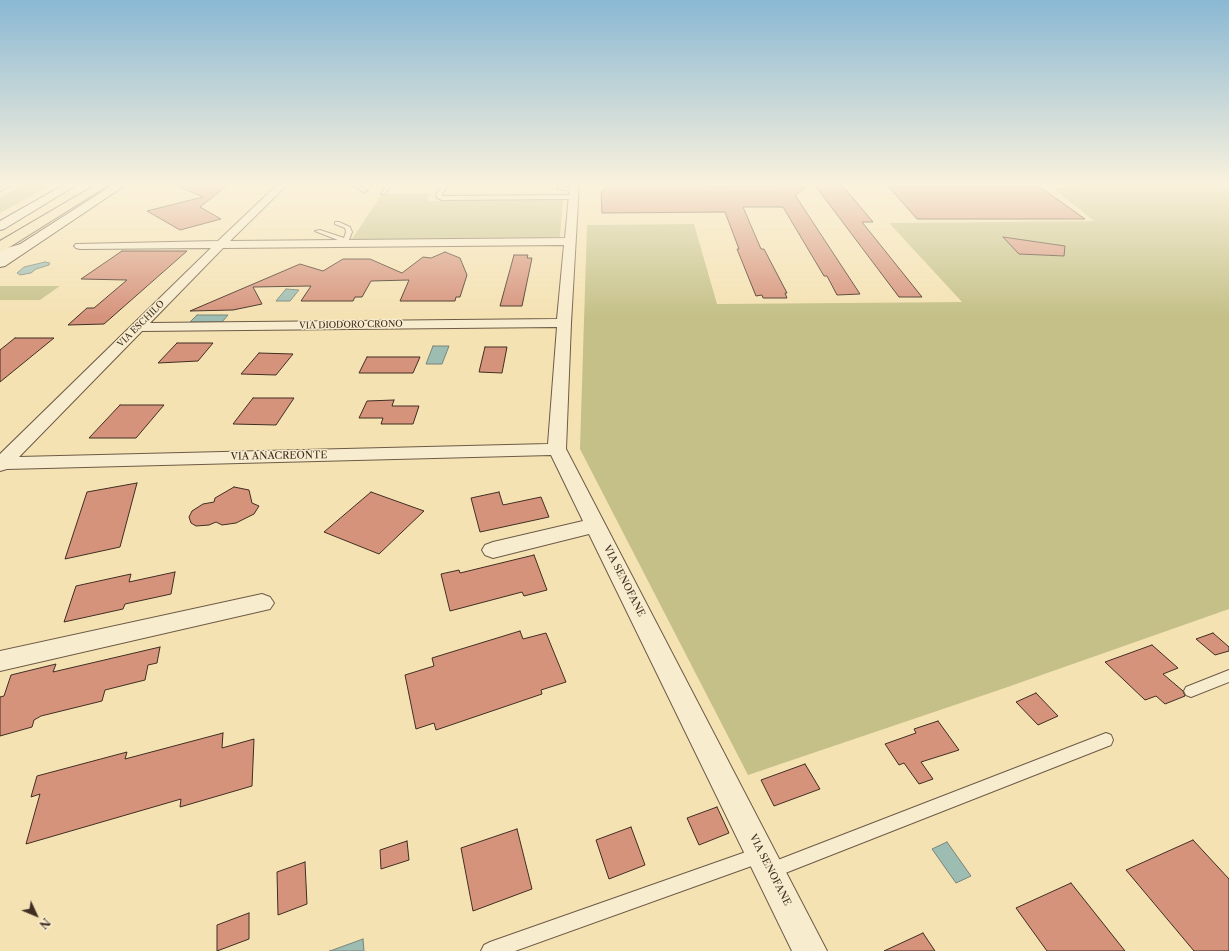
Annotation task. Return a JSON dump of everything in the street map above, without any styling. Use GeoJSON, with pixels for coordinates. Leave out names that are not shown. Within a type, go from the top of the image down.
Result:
{"type":"FeatureCollection","features":[{"type":"Feature","properties":{"kind":"main road"},"geometry":{"type":"LineString","coordinates":[[0,237],[14,228]]}},
{"type":"Feature","properties":{"kind":"main road"},"geometry":{"type":"LineString","coordinates":[[0,247],[33,228]]}},
{"type":"Feature","properties":{"kind":"street"},"geometry":{"type":"LineString","coordinates":[[0,263],[50,228]]}},
{"type":"Feature","properties":{"kind":"street","name":"VIA ESCHILO"},"geometry":{"type":"LineString","coordinates":[[0,464],[236,228]]}},
{"type":"Feature","properties":{"kind":"street"},"geometry":{"type":"LineString","coordinates":[[557,449],[564,323],[572,241],[572,228]]}},
{"type":"Feature","properties":{"kind":"street"},"geometry":{"type":"LineString","coordinates":[[80,246],[345,242],[572,241]]}},
{"type":"Feature","properties":{"kind":"street"},"geometry":{"type":"LineString","coordinates":[[0,254],[28,245]]}},
{"type":"Feature","properties":{"kind":"street","name":"VIA DIODORO CRONO"},"geometry":{"type":"LineString","coordinates":[[137,327],[564,323]]}},
{"type":"Feature","properties":{"kind":"street","name":"VIA ANACREONTE"},"geometry":{"type":"LineString","coordinates":[[0,464],[557,449]]}},
{"type":"Feature","properties":{"kind":"street","name":"VIA SENOFANE"},"geometry":{"type":"LineString","coordinates":[[557,449],[810,951]]}},
{"type":"Feature","properties":{"kind":"street"},"geometry":{"type":"LineString","coordinates":[[493,550],[596,525]]}},
{"type":"Feature","properties":{"kind":"street"},"geometry":{"type":"LineString","coordinates":[[0,661],[262,603]]}},
{"type":"Feature","properties":{"kind":"lane"},"geometry":{"type":"LineString","coordinates":[[318,231],[345,242],[349,232],[348,228]]}},
{"type":"Feature","properties":{"kind":"lane"},"geometry":{"type":"LineString","coordinates":[[1192,691],[1229,676]]}},
{"type":"Feature","properties":{"kind":"lane"},"geometry":{"type":"LineString","coordinates":[[490,951],[766,863],[1106,740]]}},
{"type":"Feature","properties":{"kind":"shaded area"},"geometry":{"type":"Polygon","coordinates":[[[359,228],[561,228],[560,237],[352,239],[359,228]]]}},
{"type":"Feature","properties":{"kind":"shaded area"},"geometry":{"type":"Polygon","coordinates":[[[587,228],[695,228],[717,304],[962,302],[894,228],[1229,228],[1229,609],[999,690],[748,775],[580,449],[587,228]]]}},
{"type":"Feature","properties":{"kind":"shaded area"},"geometry":{"type":"Polygon","coordinates":[[[0,286],[60,286],[40,300],[0,300],[0,286]]]}},
{"type":"Feature","properties":{"kind":"water"},"geometry":{"type":"Polygon","coordinates":[[[45,262],[50,263],[49,265],[36,269],[31,273],[20,275],[17,273],[24,267],[45,262]]]}},
{"type":"Feature","properties":{"kind":"water"},"geometry":{"type":"Polygon","coordinates":[[[286,289],[299,290],[290,301],[276,301],[286,289]]]}},
{"type":"Feature","properties":{"kind":"water"},"geometry":{"type":"Polygon","coordinates":[[[197,315],[228,315],[222,322],[190,322],[197,315]]]}},
{"type":"Feature","properties":{"kind":"water"},"geometry":{"type":"Polygon","coordinates":[[[433,346],[449,346],[442,364],[426,364],[433,346]]]}},
{"type":"Feature","properties":{"kind":"water"},"geometry":{"type":"Polygon","coordinates":[[[947,842],[971,876],[956,883],[932,849],[947,842]]]}},
{"type":"Feature","properties":{"kind":"water"},"geometry":{"type":"Polygon","coordinates":[[[363,939],[364,951],[330,951],[363,939]]]}},
{"type":"Feature","properties":{"kind":"building"},"geometry":{"type":"Polygon","coordinates":[[[731,228],[752,228],[761,249],[764,249],[787,293],[785,293],[787,298],[763,298],[762,295],[756,296],[737,249],[739,249],[731,228]]]}},
{"type":"Feature","properties":{"kind":"building"},"geometry":{"type":"Polygon","coordinates":[[[796,228],[817,228],[860,294],[837,295],[827,276],[824,276],[796,228]]]}},
{"type":"Feature","properties":{"kind":"building"},"geometry":{"type":"Polygon","coordinates":[[[847,228],[867,228],[922,297],[899,297],[847,228]]]}},
{"type":"Feature","properties":{"kind":"building"},"geometry":{"type":"Polygon","coordinates":[[[1003,237],[1065,246],[1064,256],[1019,254],[1003,237]]]}},
{"type":"Feature","properties":{"kind":"building"},"geometry":{"type":"Polygon","coordinates":[[[122,251],[187,251],[104,324],[68,325],[87,308],[94,308],[127,280],[81,279],[122,251]]]}},
{"type":"Feature","properties":{"kind":"building"},"geometry":{"type":"Polygon","coordinates":[[[445,252],[460,258],[467,275],[460,297],[456,297],[455,301],[400,301],[409,280],[371,281],[362,297],[355,297],[353,301],[301,301],[311,286],[253,287],[262,304],[233,310],[190,311],[300,264],[323,271],[343,259],[370,259],[402,273],[423,257],[431,258],[445,252]]]}},
{"type":"Feature","properties":{"kind":"building"},"geometry":{"type":"Polygon","coordinates":[[[514,255],[528,255],[527,258],[532,258],[522,306],[500,306],[514,255]]]}},
{"type":"Feature","properties":{"kind":"building"},"geometry":{"type":"Polygon","coordinates":[[[15,338],[54,338],[0,382],[0,350],[15,338]]]}},
{"type":"Feature","properties":{"kind":"building"},"geometry":{"type":"Polygon","coordinates":[[[177,343],[213,343],[198,361],[158,363],[177,343]]]}},
{"type":"Feature","properties":{"kind":"building"},"geometry":{"type":"Polygon","coordinates":[[[485,347],[507,347],[502,373],[479,372],[485,347]]]}},
{"type":"Feature","properties":{"kind":"building"},"geometry":{"type":"Polygon","coordinates":[[[259,353],[293,354],[276,375],[241,374],[259,353]]]}},
{"type":"Feature","properties":{"kind":"building"},"geometry":{"type":"Polygon","coordinates":[[[367,357],[420,357],[413,373],[359,373],[367,357]]]}},
{"type":"Feature","properties":{"kind":"building"},"geometry":{"type":"Polygon","coordinates":[[[253,398],[294,398],[276,425],[233,424],[253,398]]]}},
{"type":"Feature","properties":{"kind":"building"},"geometry":{"type":"Polygon","coordinates":[[[394,400],[392,406],[419,406],[413,424],[381,424],[383,418],[359,418],[367,401],[394,400]]]}},
{"type":"Feature","properties":{"kind":"building"},"geometry":{"type":"Polygon","coordinates":[[[120,405],[164,405],[136,438],[89,438],[120,405]]]}},
{"type":"Feature","properties":{"kind":"building"},"geometry":{"type":"Polygon","coordinates":[[[137,483],[120,547],[65,559],[87,492],[137,483]]]}},
{"type":"Feature","properties":{"kind":"building"},"geometry":{"type":"Polygon","coordinates":[[[234,487],[249,490],[252,503],[259,506],[254,514],[236,523],[222,525],[216,522],[209,525],[196,526],[191,523],[189,517],[192,511],[203,504],[214,502],[215,498],[234,487]]]}},
{"type":"Feature","properties":{"kind":"building"},"geometry":{"type":"Polygon","coordinates":[[[371,492],[424,511],[379,554],[324,532],[371,492]]]}},
{"type":"Feature","properties":{"kind":"building"},"geometry":{"type":"Polygon","coordinates":[[[499,492],[503,505],[541,497],[549,517],[480,532],[471,498],[499,492]]]}},
{"type":"Feature","properties":{"kind":"building"},"geometry":{"type":"Polygon","coordinates":[[[534,555],[547,590],[524,596],[522,592],[450,611],[441,574],[459,570],[460,573],[534,555]]]}},
{"type":"Feature","properties":{"kind":"building"},"geometry":{"type":"Polygon","coordinates":[[[175,572],[171,594],[125,604],[123,609],[64,622],[76,586],[131,574],[129,582],[175,572]]]}},
{"type":"Feature","properties":{"kind":"building"},"geometry":{"type":"Polygon","coordinates":[[[520,631],[523,639],[546,633],[566,682],[541,690],[542,694],[436,730],[434,723],[416,729],[405,675],[434,666],[432,658],[520,631]]]}},
{"type":"Feature","properties":{"kind":"building"},"geometry":{"type":"Polygon","coordinates":[[[1213,633],[1229,647],[1229,651],[1215,655],[1196,639],[1213,633]]]}},
{"type":"Feature","properties":{"kind":"building"},"geometry":{"type":"Polygon","coordinates":[[[1152,645],[1178,668],[1163,674],[1183,691],[1185,696],[1165,704],[1156,696],[1145,700],[1105,662],[1152,645]]]}},
{"type":"Feature","properties":{"kind":"building"},"geometry":{"type":"Polygon","coordinates":[[[160,647],[157,663],[148,665],[145,680],[105,690],[102,701],[41,716],[34,720],[32,727],[0,736],[0,697],[4,696],[11,675],[56,664],[53,672],[160,647]]]}},
{"type":"Feature","properties":{"kind":"building"},"geometry":{"type":"Polygon","coordinates":[[[1036,693],[1058,716],[1038,725],[1016,702],[1036,693]]]}},
{"type":"Feature","properties":{"kind":"building"},"geometry":{"type":"Polygon","coordinates":[[[938,721],[959,750],[921,762],[933,779],[919,784],[904,763],[899,765],[885,744],[916,733],[914,729],[938,721]]]}},
{"type":"Feature","properties":{"kind":"building"},"geometry":{"type":"Polygon","coordinates":[[[223,733],[222,748],[254,739],[252,786],[180,807],[181,799],[26,844],[40,794],[31,797],[37,776],[127,752],[125,759],[223,733]]]}},
{"type":"Feature","properties":{"kind":"building"},"geometry":{"type":"Polygon","coordinates":[[[805,764],[820,789],[774,806],[761,780],[805,764]]]}},
{"type":"Feature","properties":{"kind":"building"},"geometry":{"type":"Polygon","coordinates":[[[717,807],[729,833],[699,845],[687,818],[717,807]]]}},
{"type":"Feature","properties":{"kind":"building"},"geometry":{"type":"Polygon","coordinates":[[[631,827],[645,865],[609,879],[596,840],[631,827]]]}},
{"type":"Feature","properties":{"kind":"building"},"geometry":{"type":"Polygon","coordinates":[[[517,829],[532,889],[473,911],[461,848],[517,829]]]}},
{"type":"Feature","properties":{"kind":"building"},"geometry":{"type":"Polygon","coordinates":[[[1193,840],[1229,879],[1229,951],[1194,951],[1126,870],[1193,840]]]}},
{"type":"Feature","properties":{"kind":"building"},"geometry":{"type":"Polygon","coordinates":[[[407,841],[409,860],[381,869],[380,850],[407,841]]]}},
{"type":"Feature","properties":{"kind":"building"},"geometry":{"type":"Polygon","coordinates":[[[305,862],[307,904],[278,915],[277,872],[305,862]]]}},
{"type":"Feature","properties":{"kind":"building"},"geometry":{"type":"Polygon","coordinates":[[[1071,883],[1125,951],[1047,951],[1016,908],[1071,883]]]}},
{"type":"Feature","properties":{"kind":"building"},"geometry":{"type":"Polygon","coordinates":[[[249,913],[249,939],[217,951],[217,925],[249,913]]]}},
{"type":"Feature","properties":{"kind":"building"},"geometry":{"type":"Polygon","coordinates":[[[923,933],[935,951],[884,951],[923,933]]]}}]}
